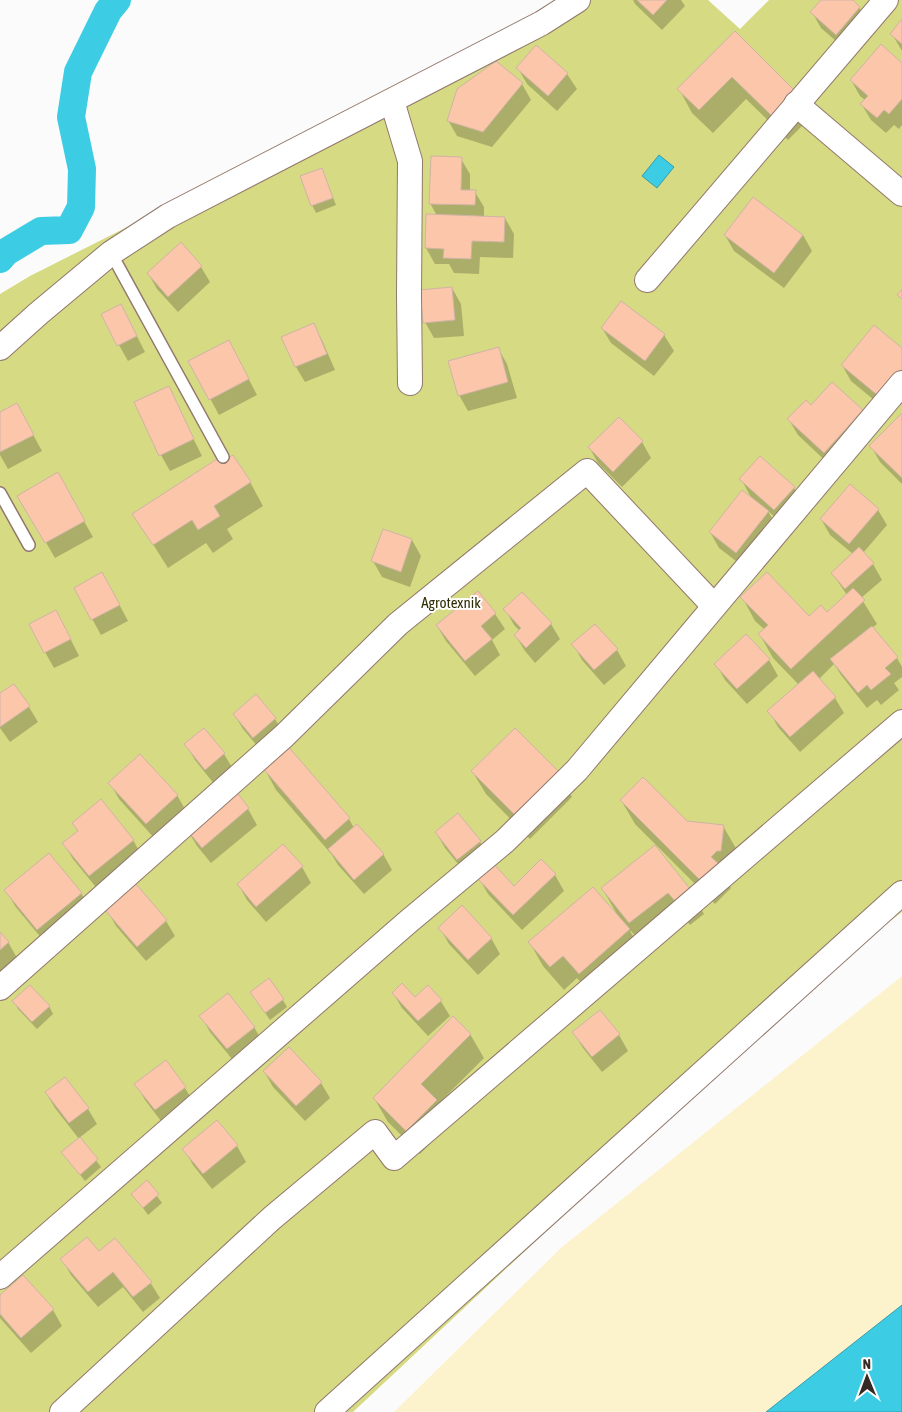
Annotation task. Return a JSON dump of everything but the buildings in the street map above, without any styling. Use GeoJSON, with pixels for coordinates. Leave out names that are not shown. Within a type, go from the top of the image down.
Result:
{"type":"FeatureCollection","features":[{"type":"Feature","properties":{"kind":"street"},"geometry":{"type":"LineString","coordinates":[[0,348],[38,313],[110,253],[168,216],[542,23],[578,0]]}},
{"type":"Feature","properties":{"kind":"street"},"geometry":{"type":"LineString","coordinates":[[647,280],[886,0]]}},
{"type":"Feature","properties":{"kind":"street"},"geometry":{"type":"LineString","coordinates":[[392,101],[410,161],[408,296],[410,383]]}},
{"type":"Feature","properties":{"kind":"street"},"geometry":{"type":"LineString","coordinates":[[796,104],[902,194]]}},
{"type":"Feature","properties":{"kind":"street"},"geometry":{"type":"LineString","coordinates":[[0,1277],[379,948],[506,841],[577,770],[902,383]]}},
{"type":"Feature","properties":{"kind":"street"},"geometry":{"type":"LineString","coordinates":[[0,988],[284,736],[398,624],[587,471],[714,606]]}},
{"type":"Feature","properties":{"kind":"street"},"geometry":{"type":"LineString","coordinates":[[62,1412],[272,1218],[348,1154],[375,1132],[394,1158],[902,722]]}},
{"type":"Feature","properties":{"kind":"street"},"geometry":{"type":"LineString","coordinates":[[327,1412],[902,893]]}},
{"type":"Feature","properties":{"kind":"lane"},"geometry":{"type":"LineString","coordinates":[[110,253],[222,457]]}},
{"type":"Feature","properties":{"kind":"lane"},"geometry":{"type":"LineString","coordinates":[[0,493],[29,545]]}},
{"type":"Feature","properties":{"kind":"green space","name":"Agrotexnik"},"geometry":{"type":"Polygon","coordinates":[[[577,0],[708,0],[740,29],[769,0],[902,0],[902,912],[823,972],[353,1412],[0,1412],[0,294],[30,276],[577,0]]]}},
{"type":"Feature","properties":{"kind":"sand"},"geometry":{"type":"Polygon","coordinates":[[[902,976],[902,1412],[394,1412],[562,1247],[902,976]]]}},
{"type":"Feature","properties":{"kind":"water"},"geometry":{"type":"Polygon","coordinates":[[[659,155],[674,167],[657,188],[642,176],[659,155]]]}},
{"type":"Feature","properties":{"kind":"water"},"geometry":{"type":"Polygon","coordinates":[[[902,1305],[902,1412],[766,1412],[902,1305]]]}},
{"type":"Feature","properties":{"kind":"waterway"},"geometry":{"type":"LineString","coordinates":[[0,259],[6,252],[41,231],[69,230],[81,207],[82,169],[71,117],[78,72],[108,11],[117,0]]}}]}
